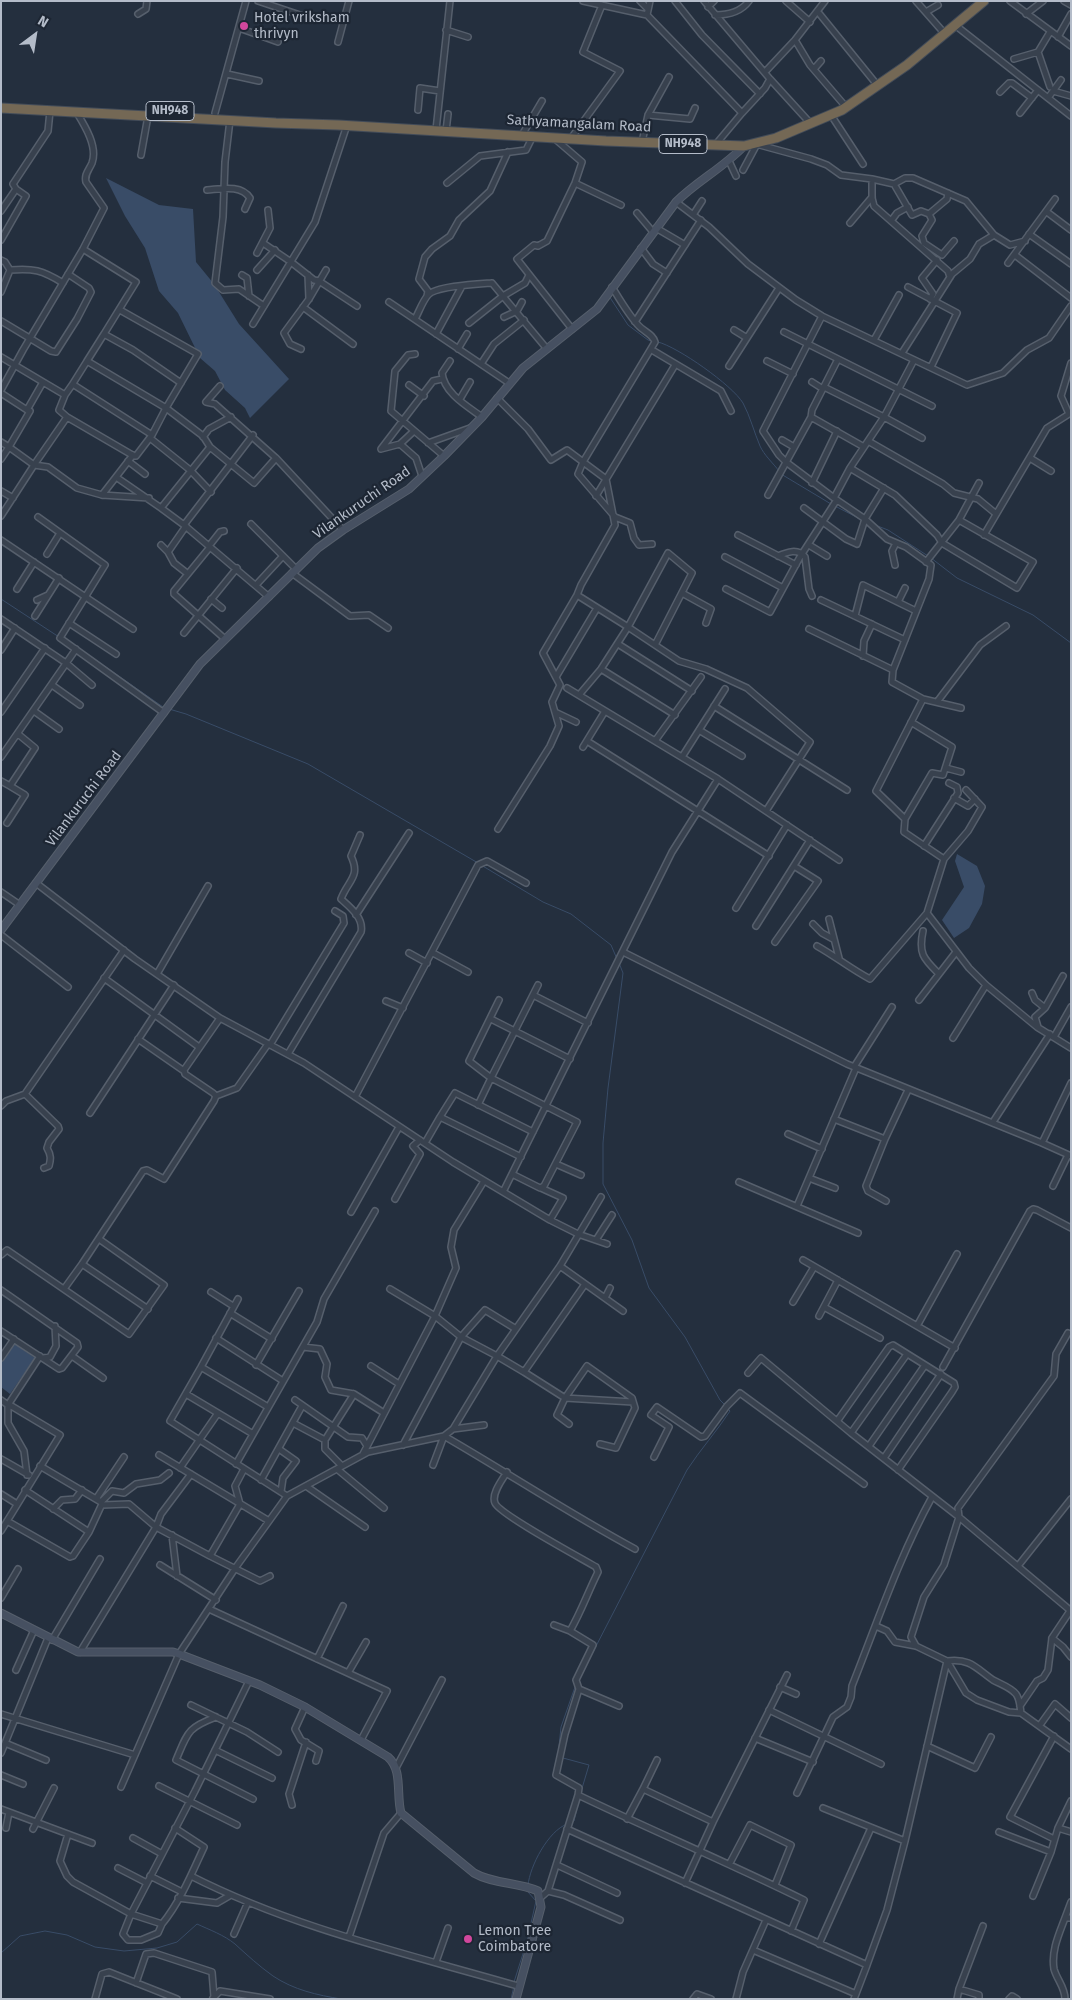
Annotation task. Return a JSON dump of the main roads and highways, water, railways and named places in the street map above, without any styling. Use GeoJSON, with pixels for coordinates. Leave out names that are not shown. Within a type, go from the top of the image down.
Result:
{"type":"FeatureCollection","features":[{"type":"Feature","properties":{"kind":"highway","name":"Sathyamangalam Road"},"geometry":{"type":"LineString","coordinates":[[1,103],[122,112],[148,116],[744,146],[776,138],[831,116],[846,107],[907,66],[984,1]]}},
{"type":"Feature","properties":{"kind":"highway","name":"Sathyamangalam Road"},"geometry":{"type":"LineString","coordinates":[[1,108],[76,112],[215,113],[304,119],[343,125]]}},
{"type":"Feature","properties":{"kind":"water"},"geometry":{"type":"Polygon","coordinates":[[[106,178],[159,205],[193,209],[196,262],[214,284],[239,324],[289,379],[250,418],[245,408],[225,390],[215,371],[200,358],[178,313],[159,291],[145,248],[125,216],[106,178]]]}},
{"type":"Feature","properties":{"kind":"water"},"geometry":{"type":"Polygon","coordinates":[[[957,854],[977,866],[985,886],[982,904],[969,928],[954,938],[942,920],[964,887],[955,861],[957,854]]]}},
{"type":"Feature","properties":{"kind":"water"},"geometry":{"type":"Polygon","coordinates":[[[15,1344],[35,1358],[10,1394],[1,1387],[1,1363],[15,1344]]]}},
{"type":"Feature","properties":{"kind":"waterway"},"geometry":{"type":"LineString","coordinates":[[609,296],[628,325],[652,341]]}},
{"type":"Feature","properties":{"kind":"waterway"},"geometry":{"type":"LineString","coordinates":[[658,342],[691,359],[717,377],[737,395],[743,403],[762,449],[779,471]]}},
{"type":"Feature","properties":{"kind":"waterway"},"geometry":{"type":"LineString","coordinates":[[781,474],[831,504]]}},
{"type":"Feature","properties":{"kind":"waterway"},"geometry":{"type":"LineString","coordinates":[[835,506],[862,520]]}},
{"type":"Feature","properties":{"kind":"waterway"},"geometry":{"type":"LineString","coordinates":[[875,525],[888,530],[928,556]]}},
{"type":"Feature","properties":{"kind":"waterway"},"geometry":{"type":"LineString","coordinates":[[931,558],[957,578],[1033,615],[1071,643]]}},
{"type":"Feature","properties":{"kind":"waterway"},"geometry":{"type":"LineString","coordinates":[[1,599],[59,637]]}},
{"type":"Feature","properties":{"kind":"waterway"},"geometry":{"type":"LineString","coordinates":[[80,649],[163,707]]}},
{"type":"Feature","properties":{"kind":"waterway"},"geometry":{"type":"LineString","coordinates":[[169,709],[186,714],[308,764],[478,863]]}},
{"type":"Feature","properties":{"kind":"waterway"},"geometry":{"type":"LineString","coordinates":[[481,865],[543,902],[571,914],[611,945],[617,959]]}},
{"type":"Feature","properties":{"kind":"waterway"},"geometry":{"type":"LineString","coordinates":[[619,963],[623,973],[608,1088],[603,1143],[603,1184],[632,1240],[649,1288],[685,1337],[720,1400],[726,1406]]}},
{"type":"Feature","properties":{"kind":"waterway"},"geometry":{"type":"LineString","coordinates":[[578,1681],[687,1470],[730,1411],[728,1409]]}},
{"type":"Feature","properties":{"kind":"waterway"},"geometry":{"type":"LineString","coordinates":[[558,1756],[561,1727],[575,1687]]}},
{"type":"Feature","properties":{"kind":"waterway"},"geometry":{"type":"LineString","coordinates":[[563,1758],[589,1765],[580,1795]]}},
{"type":"Feature","properties":{"kind":"waterway"},"geometry":{"type":"LineString","coordinates":[[571,1822],[574,1821],[579,1799]]}},
{"type":"Feature","properties":{"kind":"waterway"},"geometry":{"type":"LineString","coordinates":[[528,1885],[532,1868],[541,1850],[553,1834],[567,1824]]}},
{"type":"Feature","properties":{"kind":"waterway"},"geometry":{"type":"LineString","coordinates":[[514,1982],[527,1941],[536,1901],[528,1892]]}},
{"type":"Feature","properties":{"kind":"waterway"},"geometry":{"type":"LineString","coordinates":[[1,1953],[20,1936],[45,1931],[67,1935],[95,1947],[124,1951],[157,1948],[177,1942],[197,1924],[231,1941],[281,1981],[306,1991],[341,1999]]}},
{"type":"Feature","properties":{"kind":"waterway"},"geometry":{"type":"LineString","coordinates":[[511,1999],[514,1986]]}},
{"type":"Feature","properties":{"kind":"place","name":"Hotel vriksham thrivyn"},"geometry":{"type":"Point","coordinates":[244,26]}},
{"type":"Feature","properties":{"kind":"place","name":"Lemon Tree Coimbatore"},"geometry":{"type":"Point","coordinates":[468,1939]}}]}
